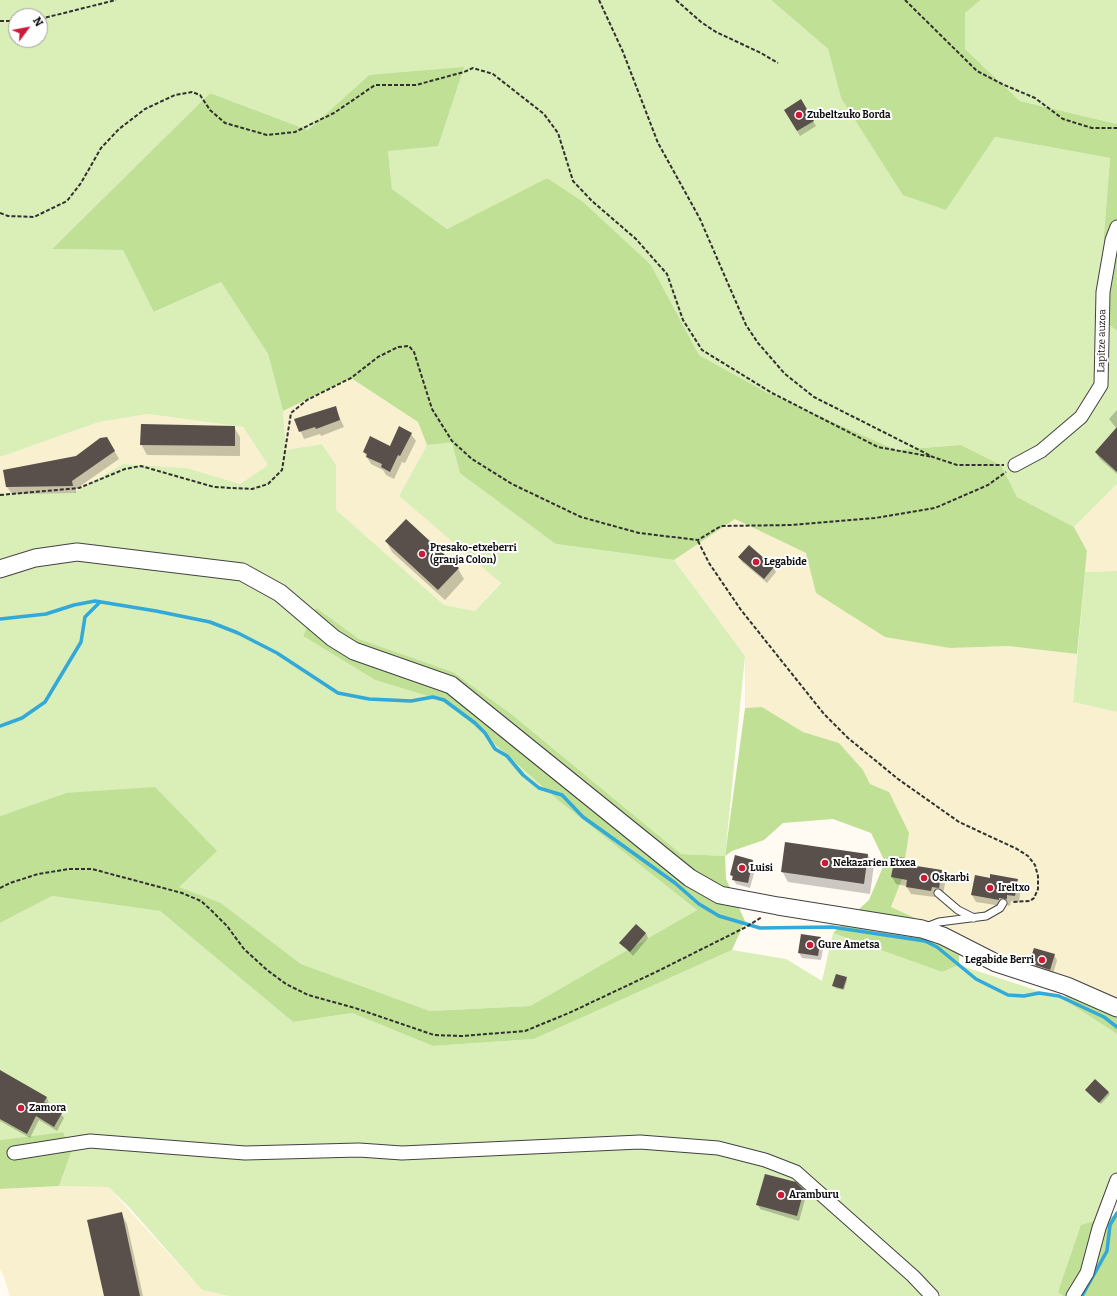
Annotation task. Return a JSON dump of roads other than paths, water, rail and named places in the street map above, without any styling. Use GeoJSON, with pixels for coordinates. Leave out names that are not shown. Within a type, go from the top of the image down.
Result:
{"type":"FeatureCollection","features":[{"type":"Feature","properties":{"kind":"street","name":"Lapitze auzoa"},"geometry":{"type":"LineString","coordinates":[[1015,465],[1041,451],[1081,417],[1101,385],[1103,292],[1112,240],[1117,227]]}},
{"type":"Feature","properties":{"kind":"street"},"geometry":{"type":"LineString","coordinates":[[0,569],[35,558],[77,552],[242,572],[280,594],[333,638],[354,651],[451,685],[690,878],[720,895],[778,906],[922,929],[943,936],[996,962],[1067,986],[1117,1008]]}},
{"type":"Feature","properties":{"kind":"street"},"geometry":{"type":"LineString","coordinates":[[14,1153],[90,1141],[245,1153],[359,1150],[410,1152],[640,1142],[718,1148],[765,1160],[796,1172],[913,1276],[932,1296]]}},
{"type":"Feature","properties":{"kind":"street"},"geometry":{"type":"LineString","coordinates":[[1073,1296],[1087,1273],[1100,1228],[1117,1180]]}},
{"type":"Feature","properties":{"kind":"lane"},"geometry":{"type":"LineString","coordinates":[[938,893],[958,910],[975,918]]}},
{"type":"Feature","properties":{"kind":"lane"},"geometry":{"type":"LineString","coordinates":[[922,929],[939,922],[975,918],[992,914],[1000,908],[1003,903]]}},
{"type":"Feature","properties":{"kind":"waterway"},"geometry":{"type":"LineString","coordinates":[[0,619],[46,614],[74,605],[95,601],[156,611],[210,622],[238,633],[277,653],[338,693],[369,699],[411,701],[433,697],[444,700],[475,723],[485,733],[495,749],[507,756],[523,775],[539,788],[562,795],[583,817],[675,883],[699,904],[719,916],[760,928],[832,927],[925,941],[937,947],[976,979],[1008,995],[1024,996],[1039,993],[1059,996],[1104,1017],[1117,1027]]}},
{"type":"Feature","properties":{"kind":"waterway"},"geometry":{"type":"LineString","coordinates":[[0,726],[22,718],[45,702],[81,642],[85,617],[100,602]]}},
{"type":"Feature","properties":{"kind":"waterway"},"geometry":{"type":"LineString","coordinates":[[1082,1296],[1107,1251],[1110,1225],[1117,1213]]}},
{"type":"Feature","properties":{"kind":"place","name":"Zubeltzuko Borda"},"geometry":{"type":"Point","coordinates":[799,115]}},
{"type":"Feature","properties":{"kind":"place","name":"Presako-etxeberri (granja Colon)"},"geometry":{"type":"Point","coordinates":[422,554]}},
{"type":"Feature","properties":{"kind":"place","name":"Legabide"},"geometry":{"type":"Point","coordinates":[756,562]}},
{"type":"Feature","properties":{"kind":"place","name":"Nekazarien Etxea"},"geometry":{"type":"Point","coordinates":[825,863]}},
{"type":"Feature","properties":{"kind":"place","name":"Luisi"},"geometry":{"type":"Point","coordinates":[742,868]}},
{"type":"Feature","properties":{"kind":"place","name":"Oskarbi"},"geometry":{"type":"Point","coordinates":[924,878]}},
{"type":"Feature","properties":{"kind":"place","name":"Ireltxo"},"geometry":{"type":"Point","coordinates":[990,888]}},
{"type":"Feature","properties":{"kind":"place","name":"Gure Ametsa"},"geometry":{"type":"Point","coordinates":[810,945]}},
{"type":"Feature","properties":{"kind":"place","name":"Legabide Berri"},"geometry":{"type":"Point","coordinates":[1042,960]}},
{"type":"Feature","properties":{"kind":"place","name":"Zamora"},"geometry":{"type":"Point","coordinates":[21,1108]}},
{"type":"Feature","properties":{"kind":"place","name":"Aramburu"},"geometry":{"type":"Point","coordinates":[781,1195]}}]}
